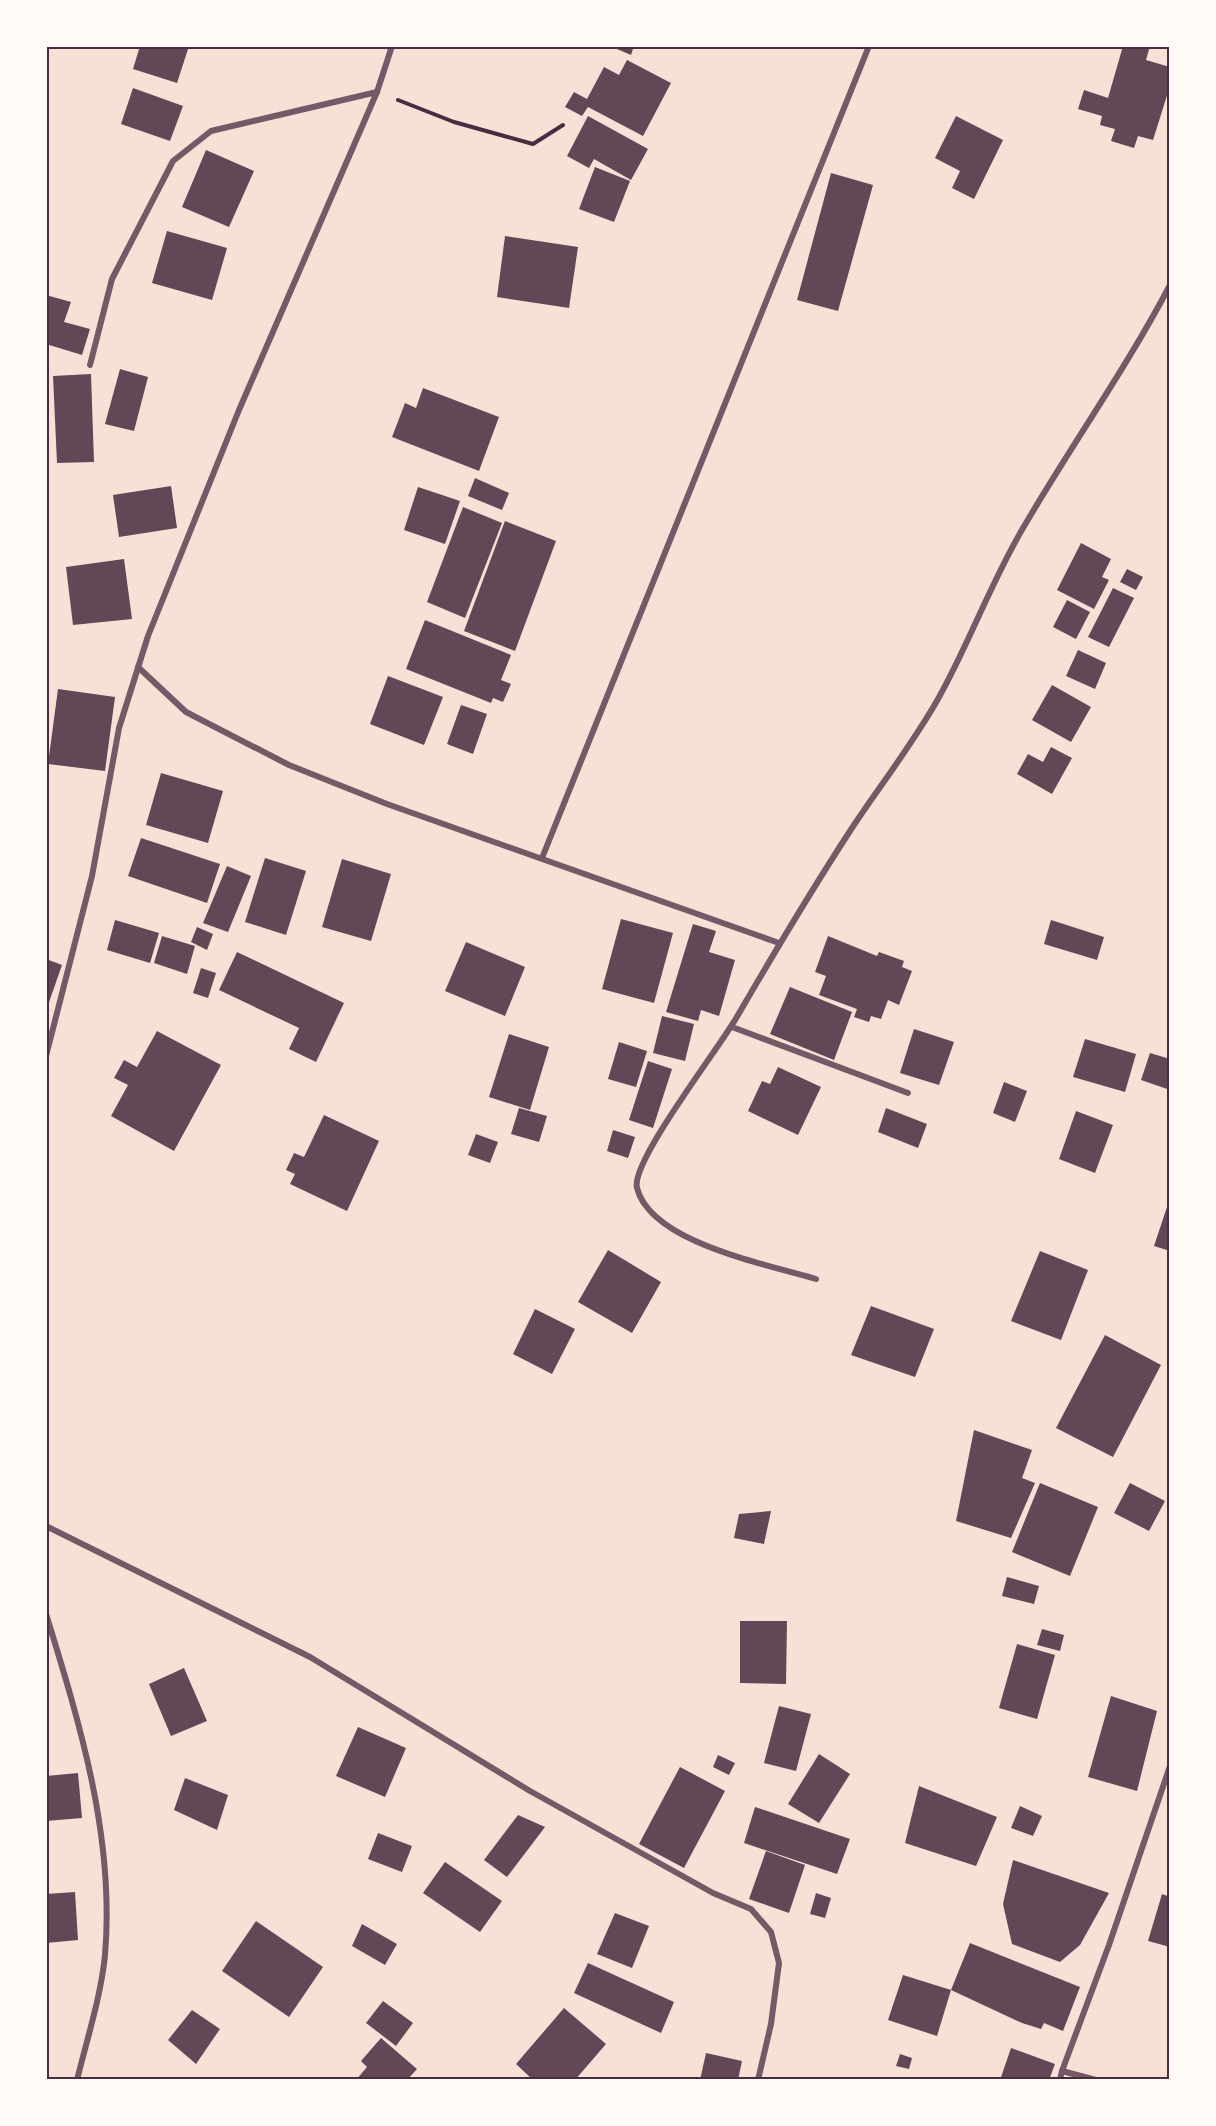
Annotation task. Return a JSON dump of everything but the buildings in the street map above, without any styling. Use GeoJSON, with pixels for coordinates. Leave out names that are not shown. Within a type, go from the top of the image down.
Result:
{"type":"FeatureCollection","features":[{"type":"Feature","properties":{"kind":"street"},"geometry":{"type":"LineString","coordinates":[[46,1056],[92,876],[118,728],[148,636],[239,410],[377,92],[392,46]]}},
{"type":"Feature","properties":{"kind":"street"},"geometry":{"type":"LineString","coordinates":[[542,858],[869,46]]}},
{"type":"Feature","properties":{"kind":"street"},"geometry":{"type":"LineString","coordinates":[[90,365],[112,279],[173,161],[211,131],[377,92]]}},
{"type":"Feature","properties":{"kind":"street"},"geometry":{"type":"LineString","coordinates":[[816,1279],[703,1244],[663,1225],[642,1204],[635,1183],[644,1156],[732,1027],[779,943],[938,699],[1011,547],[1078,435],[1144,333],[1170,285]]}},
{"type":"Feature","properties":{"kind":"street"},"geometry":{"type":"LineString","coordinates":[[138,667],[186,712],[289,765],[387,804],[779,943]]}},
{"type":"Feature","properties":{"kind":"street"},"geometry":{"type":"LineString","coordinates":[[732,1027],[908,1093]]}},
{"type":"Feature","properties":{"kind":"street"},"geometry":{"type":"LineString","coordinates":[[46,1526],[310,1657],[531,1791],[713,1893],[751,1909],[771,1932],[779,1963],[771,2024],[758,2079]]}},
{"type":"Feature","properties":{"kind":"street"},"geometry":{"type":"LineString","coordinates":[[46,1614],[64,1671],[101,1821],[106,1894],[105,1956],[77,2079]]}},
{"type":"Feature","properties":{"kind":"street"},"geometry":{"type":"LineString","coordinates":[[1060,2079],[1170,1766]]}},
{"type":"Feature","properties":{"kind":"street"},"geometry":{"type":"LineString","coordinates":[[1062,2071],[1096,2079]]}},
{"type":"Feature","properties":{"kind":"path"},"geometry":{"type":"LineString","coordinates":[[377,92],[454,122],[533,144],[563,125]]}}]}
